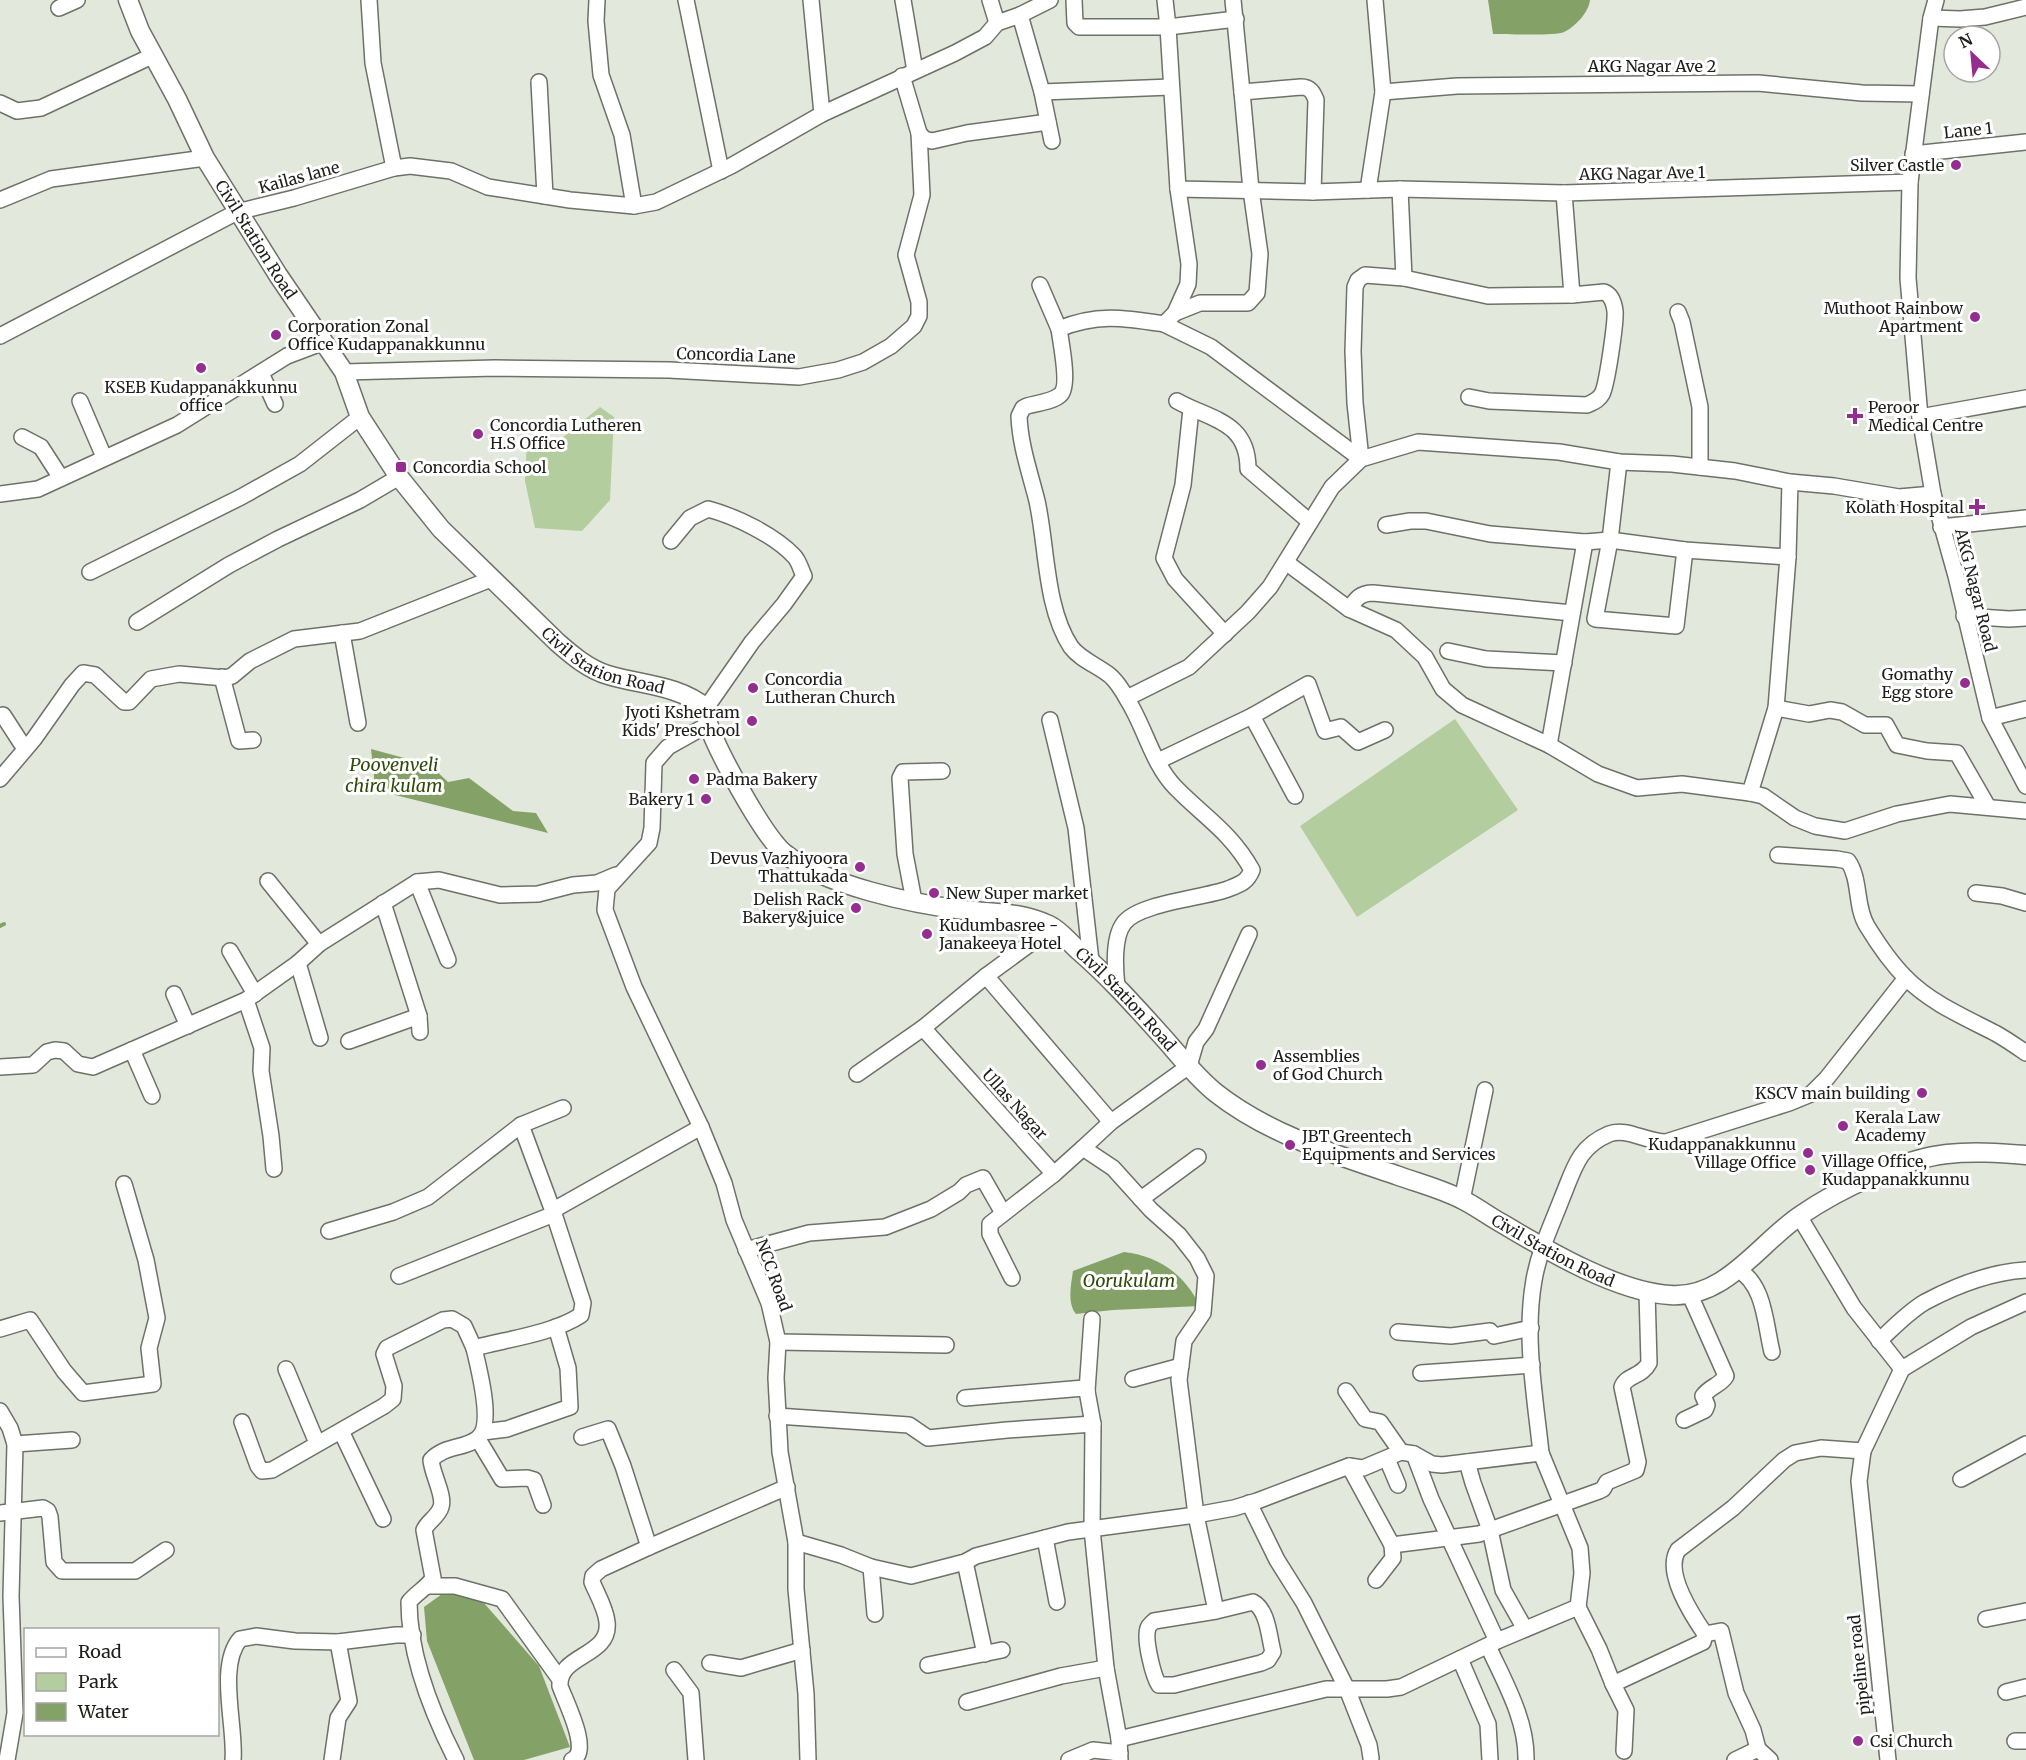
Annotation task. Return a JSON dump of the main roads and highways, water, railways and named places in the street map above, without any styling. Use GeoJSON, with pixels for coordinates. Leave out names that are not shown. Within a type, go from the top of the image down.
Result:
{"type":"FeatureCollection","features":[{"type":"Feature","properties":{"kind":"main road","name":"Civil Station Road"},"geometry":{"type":"LineString","coordinates":[[128,0],[140,31],[205,158],[237,212],[344,372],[360,417],[399,477],[441,528],[556,642],[593,669],[690,697],[707,716],[747,800],[766,832],[781,851],[804,867],[868,892],[965,910],[998,911],[1026,917],[1053,927],[1117,986],[1189,1066],[1216,1092],[1252,1117],[1310,1145],[1462,1200],[1586,1268],[1624,1285],[1647,1292],[1690,1295],[1719,1282],[1799,1216],[1861,1182],[1917,1160],[1946,1154],[1984,1152],[2026,1155]]}},
{"type":"Feature","properties":{"kind":"water"},"geometry":{"type":"Polygon","coordinates":[[[1488,0],[1590,0],[1577,23],[1564,32],[1493,34],[1488,0]]]}},
{"type":"Feature","properties":{"kind":"water","name":"Poovenveli chira kulam"},"geometry":{"type":"Polygon","coordinates":[[[371,749],[430,765],[448,782],[469,778],[513,811],[536,813],[548,833],[387,793],[375,786],[371,749]]]}},
{"type":"Feature","properties":{"kind":"water","name":"Oorukulam"},"geometry":{"type":"Polygon","coordinates":[[[1124,1252],[1137,1254],[1169,1268],[1186,1285],[1200,1306],[1076,1314],[1071,1305],[1073,1271],[1124,1252]]]}},
{"type":"Feature","properties":{"kind":"water"},"geometry":{"type":"Polygon","coordinates":[[[442,1594],[477,1595],[539,1666],[570,1747],[524,1760],[474,1760],[427,1641],[424,1607],[442,1594]]]}},
{"type":"Feature","properties":{"kind":"waterway"},"geometry":{"type":"LineString","coordinates":[[0,926],[4,924]]}},
{"type":"Feature","properties":{"kind":"place","name":"Silver Castle"},"geometry":{"type":"Point","coordinates":[1956,165]}},
{"type":"Feature","properties":{"kind":"place","name":"Muthoot Rainbow Apartment"},"geometry":{"type":"Point","coordinates":[1975,317]}},
{"type":"Feature","properties":{"kind":"place","name":"Corporation Zonal Office Kudappanakkunnu"},"geometry":{"type":"Point","coordinates":[276,335]}},
{"type":"Feature","properties":{"kind":"place","name":"KSEB Kudappanakkunnu office"},"geometry":{"type":"Point","coordinates":[201,368]}},
{"type":"Feature","properties":{"kind":"place","name":"Peroor Medical Centre"},"geometry":{"type":"Point","coordinates":[1855,416]}},
{"type":"Feature","properties":{"kind":"place","name":"Concordia Lutheren H.S Office"},"geometry":{"type":"Point","coordinates":[478,434]}},
{"type":"Feature","properties":{"kind":"place","name":"Concordia School"},"geometry":{"type":"Point","coordinates":[401,467]}},
{"type":"Feature","properties":{"kind":"place","name":"Kolath Hospital"},"geometry":{"type":"Point","coordinates":[1977,507]}},
{"type":"Feature","properties":{"kind":"place","name":"Gomathy Egg store"},"geometry":{"type":"Point","coordinates":[1965,683]}},
{"type":"Feature","properties":{"kind":"place","name":"Concordia Lutheran Church"},"geometry":{"type":"Point","coordinates":[753,688]}},
{"type":"Feature","properties":{"kind":"place","name":"Jyoti Kshetram Kids' Preschool"},"geometry":{"type":"Point","coordinates":[752,721]}},
{"type":"Feature","properties":{"kind":"place","name":"Padma Bakery"},"geometry":{"type":"Point","coordinates":[694,779]}},
{"type":"Feature","properties":{"kind":"place","name":"Bakery 1"},"geometry":{"type":"Point","coordinates":[706,799]}},
{"type":"Feature","properties":{"kind":"place","name":"Devus Vazhiyoora Thattukada"},"geometry":{"type":"Point","coordinates":[860,867]}},
{"type":"Feature","properties":{"kind":"place","name":"New Super market"},"geometry":{"type":"Point","coordinates":[934,893]}},
{"type":"Feature","properties":{"kind":"place","name":"Delish Rack Bakery&juice"},"geometry":{"type":"Point","coordinates":[856,908]}},
{"type":"Feature","properties":{"kind":"place","name":"Kudumbasree - Janakeeya Hotel"},"geometry":{"type":"Point","coordinates":[927,934]}},
{"type":"Feature","properties":{"kind":"place","name":"Assemblies of God Church"},"geometry":{"type":"Point","coordinates":[1261,1065]}},
{"type":"Feature","properties":{"kind":"place","name":"KSCV main building"},"geometry":{"type":"Point","coordinates":[1922,1093]}},
{"type":"Feature","properties":{"kind":"place","name":"Kerala Law Academy"},"geometry":{"type":"Point","coordinates":[1843,1126]}},
{"type":"Feature","properties":{"kind":"place","name":"JBT Greentech Equipments and Services"},"geometry":{"type":"Point","coordinates":[1290,1145]}},
{"type":"Feature","properties":{"kind":"place","name":"Kudappanakkunnu Village Office"},"geometry":{"type":"Point","coordinates":[1808,1153]}},
{"type":"Feature","properties":{"kind":"place","name":"Village Office, Kudappanakkunnu"},"geometry":{"type":"Point","coordinates":[1810,1170]}},
{"type":"Feature","properties":{"kind":"place","name":"Csi Church"},"geometry":{"type":"Point","coordinates":[1858,1741]}}]}
